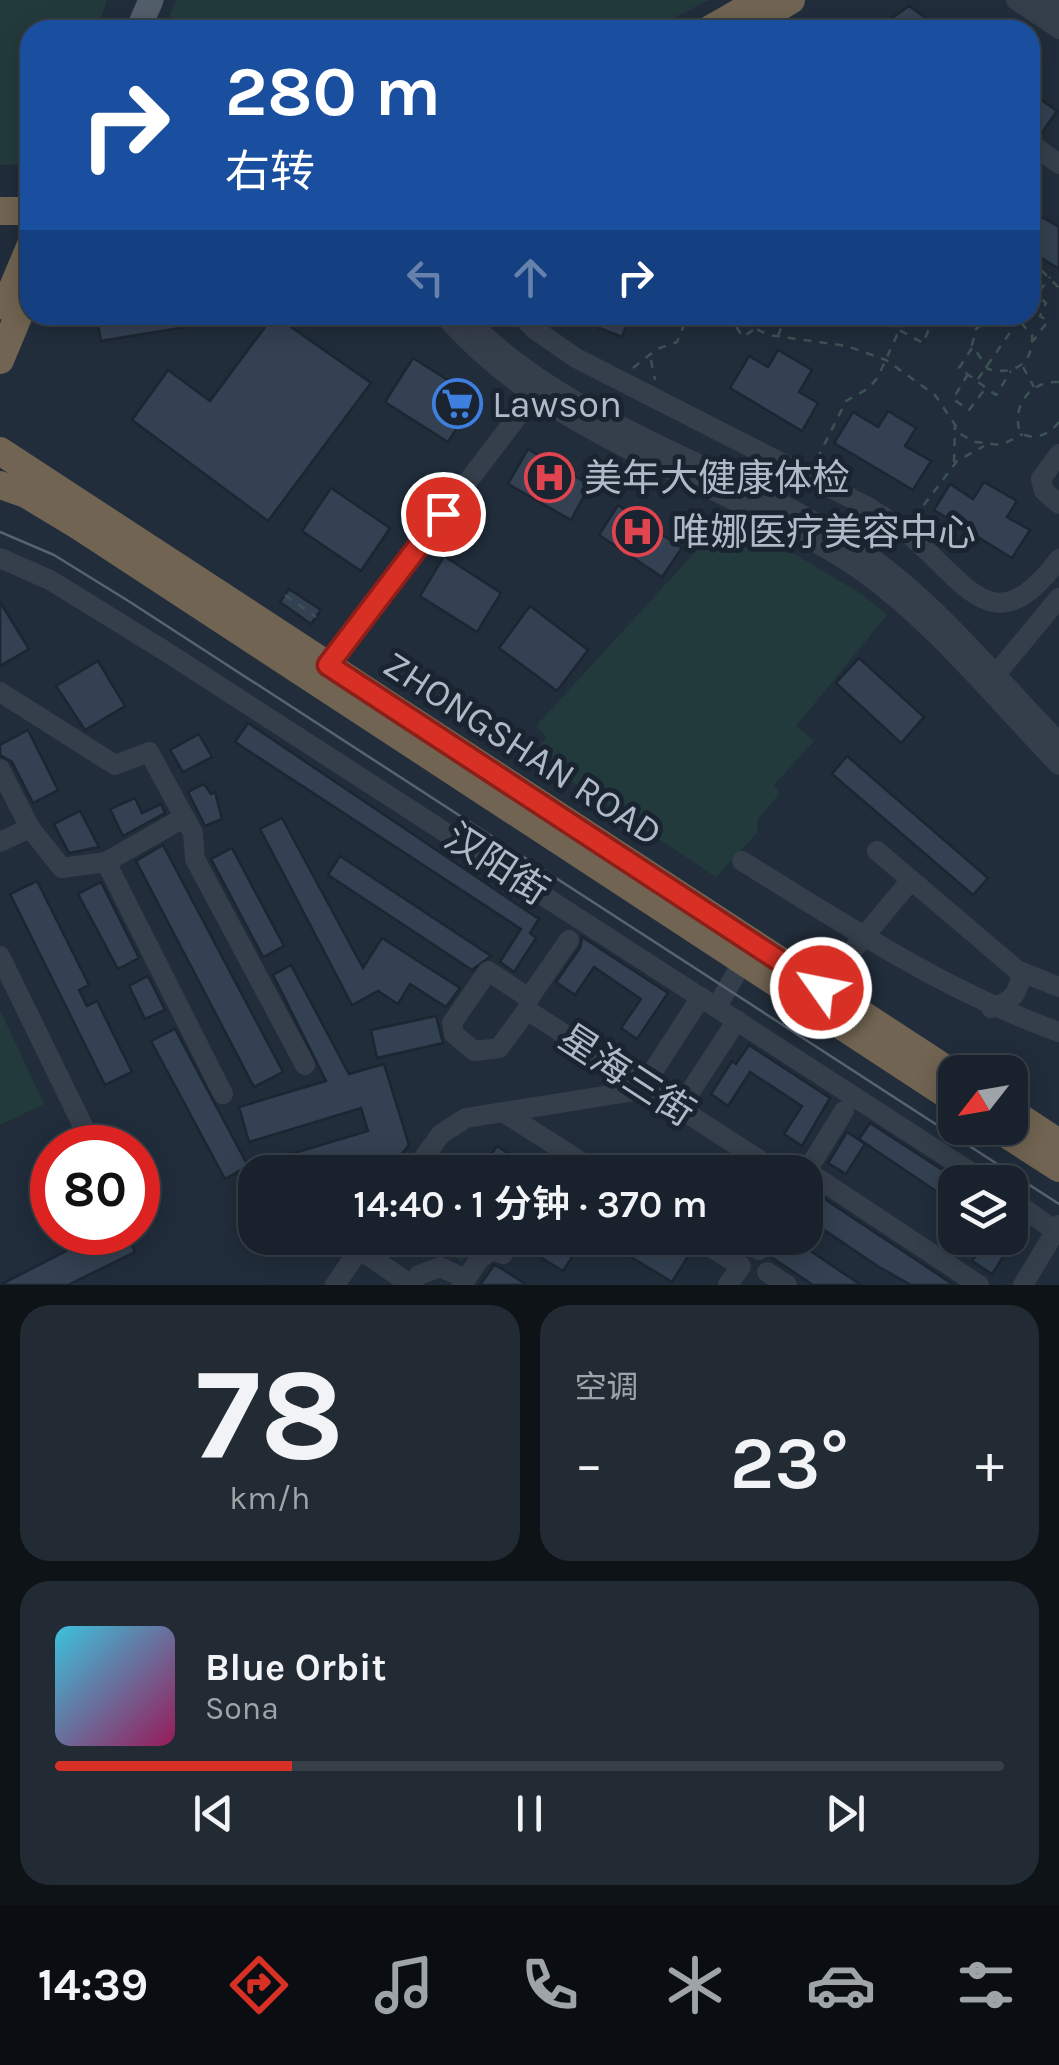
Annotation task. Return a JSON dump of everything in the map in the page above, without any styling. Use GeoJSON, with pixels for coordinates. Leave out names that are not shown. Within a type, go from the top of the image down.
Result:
{"type":"FeatureCollection","features":[{"type":"Feature","properties":{"kind":"highway"},"geometry":{"type":"LineString","coordinates":[[726,20],[761,0]]}},
{"type":"Feature","properties":{"kind":"highway"},"geometry":{"type":"LineString","coordinates":[[757,20],[791,0]]}},
{"type":"Feature","properties":{"kind":"highway"},"geometry":{"type":"LineString","coordinates":[[0,319],[20,271]]}},
{"type":"Feature","properties":{"kind":"highway"},"geometry":{"type":"LineString","coordinates":[[0,360],[20,312]]}},
{"type":"Feature","properties":{"kind":"highway","name":"ZHONGSHAN ROAD"},"geometry":{"type":"LineString","coordinates":[[0,451],[328,665],[749,953],[938,1088]]}},
{"type":"Feature","properties":{"kind":"highway","name":"ZHONGSHAN ROAD"},"geometry":{"type":"LineString","coordinates":[[0,484],[79,526],[749,953],[822,988],[938,1064]]}},
{"type":"Feature","properties":{"kind":"highway"},"geometry":{"type":"LineString","coordinates":[[1028,1123],[1059,1144]]}},
{"type":"Feature","properties":{"kind":"highway"},"geometry":{"type":"LineString","coordinates":[[1023,1145],[1059,1168]]}},
{"type":"Feature","properties":{"kind":"street"},"geometry":{"type":"LineString","coordinates":[[1016,0],[1059,30]]}},
{"type":"Feature","properties":{"kind":"street"},"geometry":{"type":"LineString","coordinates":[[1044,0],[1059,10]]}},
{"type":"Feature","properties":{"kind":"street"},"geometry":{"type":"LineString","coordinates":[[454,325],[484,355],[620,433],[858,548],[909,589],[1059,765]]}},
{"type":"Feature","properties":{"kind":"street"},"geometry":{"type":"LineString","coordinates":[[475,325],[540,387]]}},
{"type":"Feature","properties":{"kind":"street"},"geometry":{"type":"LineString","coordinates":[[530,325],[576,358],[808,476],[904,531],[973,596],[991,605],[1026,596],[1058,562]]}},
{"type":"Feature","properties":{"kind":"street"},"geometry":{"type":"LineString","coordinates":[[328,665],[540,387]]}},
{"type":"Feature","properties":{"kind":"street"},"geometry":{"type":"LineString","coordinates":[[620,433],[636,390]]}},
{"type":"Feature","properties":{"kind":"street"},"geometry":{"type":"LineString","coordinates":[[1059,454],[1041,479],[1044,492],[1059,504]]}},
{"type":"Feature","properties":{"kind":"street","name":"汉阳街"},"geometry":{"type":"LineString","coordinates":[[0,558],[50,580],[121,623],[960,1165]]}},
{"type":"Feature","properties":{"kind":"street"},"geometry":{"type":"LineString","coordinates":[[990,682],[1059,598]]}},
{"type":"Feature","properties":{"kind":"street"},"geometry":{"type":"LineString","coordinates":[[990,682],[1059,742]]}},
{"type":"Feature","properties":{"kind":"street"},"geometry":{"type":"LineString","coordinates":[[0,692],[115,765],[148,752],[193,833],[195,859],[305,1065]]}},
{"type":"Feature","properties":{"kind":"street"},"geometry":{"type":"LineString","coordinates":[[0,769],[30,828],[62,868],[106,862],[185,817]]}},
{"type":"Feature","properties":{"kind":"street"},"geometry":{"type":"LineString","coordinates":[[0,842],[30,828]]}},
{"type":"Feature","properties":{"kind":"street"},"geometry":{"type":"LineString","coordinates":[[877,851],[1022,972],[1059,987]]}},
{"type":"Feature","properties":{"kind":"street"},"geometry":{"type":"LineString","coordinates":[[742,861],[894,955],[992,1008],[1059,1032]]}},
{"type":"Feature","properties":{"kind":"street"},"geometry":{"type":"LineString","coordinates":[[106,862],[223,1094]]}},
{"type":"Feature","properties":{"kind":"street"},"geometry":{"type":"LineString","coordinates":[[822,988],[911,880]]}},
{"type":"Feature","properties":{"kind":"street"},"geometry":{"type":"LineString","coordinates":[[822,988],[840,950],[840,929],[828,914]]}},
{"type":"Feature","properties":{"kind":"street","name":"星海三街"},"geometry":{"type":"LineString","coordinates":[[569,940],[528,1004],[752,1155]]}},
{"type":"Feature","properties":{"kind":"street"},"geometry":{"type":"LineString","coordinates":[[427,1155],[452,1124],[641,1090],[749,953]]}},
{"type":"Feature","properties":{"kind":"street"},"geometry":{"type":"LineString","coordinates":[[822,988],[857,961],[894,955]]}},
{"type":"Feature","properties":{"kind":"street"},"geometry":{"type":"LineString","coordinates":[[0,956],[84,1125]]}},
{"type":"Feature","properties":{"kind":"street"},"geometry":{"type":"LineString","coordinates":[[992,1008],[1009,1003],[1018,992],[1022,972]]}},
{"type":"Feature","properties":{"kind":"street"},"geometry":{"type":"LineString","coordinates":[[680,1109],[737,1020]]}},
{"type":"Feature","properties":{"kind":"street"},"geometry":{"type":"LineString","coordinates":[[817,1155],[844,1111]]}},
{"type":"Feature","properties":{"kind":"street"},"geometry":{"type":"LineString","coordinates":[[503,1112],[570,1155]]}},
{"type":"Feature","properties":{"kind":"street"},"geometry":{"type":"LineString","coordinates":[[823,1184],[979,1285]]}},
{"type":"Feature","properties":{"kind":"street"},"geometry":{"type":"LineString","coordinates":[[1023,1285],[1056,1236],[1028,1213]]}},
{"type":"Feature","properties":{"kind":"street"},"geometry":{"type":"LineString","coordinates":[[335,1285],[355,1255]]}},
{"type":"Feature","properties":{"kind":"street"},"geometry":{"type":"LineString","coordinates":[[377,1255],[411,1285],[420,1275],[440,1268],[464,1282],[485,1255]]}},
{"type":"Feature","properties":{"kind":"street"},"geometry":{"type":"LineString","coordinates":[[723,1255],[741,1266],[728,1285]]}},
{"type":"Feature","properties":{"kind":"street"},"geometry":{"type":"LineString","coordinates":[[767,1272],[787,1285]]}},
{"type":"Feature","properties":{"kind":"path"},"geometry":{"type":"LineString","coordinates":[[1040,268],[1059,288]]}},
{"type":"Feature","properties":{"kind":"path"},"geometry":{"type":"LineString","coordinates":[[1040,290],[1050,277]]}},
{"type":"Feature","properties":{"kind":"path"},"geometry":{"type":"LineString","coordinates":[[981,325],[960,368],[996,395],[1012,370],[1022,365],[1032,342],[1048,321],[1040,316]]}},
{"type":"Feature","properties":{"kind":"path"},"geometry":{"type":"LineString","coordinates":[[636,390],[640,360],[677,342],[684,325]]}},
{"type":"Feature","properties":{"kind":"path"},"geometry":{"type":"LineString","coordinates":[[731,325],[738,328],[743,338],[754,330]]}},
{"type":"Feature","properties":{"kind":"path"},"geometry":{"type":"LineString","coordinates":[[749,325],[778,336],[846,346],[886,360],[935,395],[962,435],[985,445]]}},
{"type":"Feature","properties":{"kind":"path"},"geometry":{"type":"LineString","coordinates":[[778,336],[783,325]]}},
{"type":"Feature","properties":{"kind":"path"},"geometry":{"type":"LineString","coordinates":[[886,325],[923,343],[931,325]]}},
{"type":"Feature","properties":{"kind":"path"},"geometry":{"type":"LineString","coordinates":[[808,476],[838,411],[869,388],[902,325]]}},
{"type":"Feature","properties":{"kind":"path"},"geometry":{"type":"LineString","coordinates":[[977,380],[1015,325]]}},
{"type":"Feature","properties":{"kind":"path"},"geometry":{"type":"LineString","coordinates":[[1025,325],[1032,342]]}},
{"type":"Feature","properties":{"kind":"path"},"geometry":{"type":"LineString","coordinates":[[973,347],[986,367]]}},
{"type":"Feature","properties":{"kind":"path"},"geometry":{"type":"LineString","coordinates":[[1022,365],[1034,388]]}},
{"type":"Feature","properties":{"kind":"path"},"geometry":{"type":"LineString","coordinates":[[986,367],[1012,370]]}},
{"type":"Feature","properties":{"kind":"path"},"geometry":{"type":"LineString","coordinates":[[968,374],[954,400],[970,410],[986,388]]}},
{"type":"Feature","properties":{"kind":"path"},"geometry":{"type":"LineString","coordinates":[[1059,381],[1034,388],[1018,410],[1016,422],[1022,434],[1034,437],[1054,429],[1059,422]]}},
{"type":"Feature","properties":{"kind":"path"},"geometry":{"type":"LineString","coordinates":[[952,417],[961,404]]}},
{"type":"Feature","properties":{"kind":"path"},"geometry":{"type":"LineString","coordinates":[[953,466],[955,424]]}},
{"type":"Feature","properties":{"kind":"path"},"geometry":{"type":"LineString","coordinates":[[1054,429],[1059,433]]}},
{"type":"Feature","properties":{"kind":"path"},"geometry":{"type":"LineString","coordinates":[[904,531],[953,466],[985,445],[1011,442],[1022,434]]}},
{"type":"Feature","properties":{"kind":"path"},"geometry":{"type":"LineString","coordinates":[[285,595],[316,616]]}},
{"type":"Feature","properties":{"kind":"path"},"geometry":{"type":"LineString","coordinates":[[439,694],[466,711]]}},
{"type":"Feature","properties":{"kind":"green space"},"geometry":{"type":"Polygon","coordinates":[[[0,0],[107,0],[100,20],[20,20],[20,164],[0,165],[0,0]]]}},
{"type":"Feature","properties":{"kind":"green space"},"geometry":{"type":"Polygon","coordinates":[[[176,0],[709,0],[670,20],[168,20],[176,0]]]}},
{"type":"Feature","properties":{"kind":"green space"},"geometry":{"type":"Polygon","coordinates":[[[729,515],[863,595],[887,615],[796,726],[814,741],[774,785],[780,793],[758,819],[757,833],[716,877],[532,755],[547,737],[536,726],[729,515]]]}},
{"type":"Feature","properties":{"kind":"green space"},"geometry":{"type":"Polygon","coordinates":[[[0,1010],[44,1104],[0,1125],[0,1010]]]}},
{"type":"Feature","properties":{"kind":"building"},"geometry":{"type":"Polygon","coordinates":[[[909,6],[929,20],[889,20],[909,6]]]}},
{"type":"Feature","properties":{"kind":"building"},"geometry":{"type":"Polygon","coordinates":[[[1040,99],[1057,111],[1040,134],[1040,99]]]}},
{"type":"Feature","properties":{"kind":"building"},"geometry":{"type":"Polygon","coordinates":[[[1040,216],[1059,227],[1059,269],[1040,257],[1040,216]]]}},
{"type":"Feature","properties":{"kind":"building"},"geometry":{"type":"Polygon","coordinates":[[[98,325],[198,325],[101,341],[98,325]]]}},
{"type":"Feature","properties":{"kind":"building"},"geometry":{"type":"Polygon","coordinates":[[[267,325],[288,325],[371,383],[268,521],[132,420],[168,370],[210,401],[267,325]]]}},
{"type":"Feature","properties":{"kind":"building"},"geometry":{"type":"Polygon","coordinates":[[[591,325],[626,325],[622,337],[591,325]]]}},
{"type":"Feature","properties":{"kind":"building"},"geometry":{"type":"Polygon","coordinates":[[[778,350],[812,370],[799,392],[818,403],[802,431],[730,388],[749,356],[768,367],[778,350]]]}},
{"type":"Feature","properties":{"kind":"building"},"geometry":{"type":"Polygon","coordinates":[[[413,358],[476,398],[448,442],[385,402],[413,358]]]}},
{"type":"Feature","properties":{"kind":"building"},"geometry":{"type":"Polygon","coordinates":[[[888,411],[916,428],[905,446],[931,461],[913,490],[834,443],[853,412],[878,427],[888,411]]]}},
{"type":"Feature","properties":{"kind":"building"},"geometry":{"type":"Polygon","coordinates":[[[528,449],[590,485],[571,520],[508,484],[528,449]]]}},
{"type":"Feature","properties":{"kind":"building"},"geometry":{"type":"Polygon","coordinates":[[[984,482],[1017,501],[1007,517],[1030,530],[1012,558],[934,510],[950,484],[973,499],[984,482]]]}},
{"type":"Feature","properties":{"kind":"building"},"geometry":{"type":"Polygon","coordinates":[[[331,488],[390,528],[361,571],[302,531],[331,488]]]}},
{"type":"Feature","properties":{"kind":"building"},"geometry":{"type":"Polygon","coordinates":[[[618,505],[682,548],[662,577],[599,535],[618,505]]]}},
{"type":"Feature","properties":{"kind":"building"},"geometry":{"type":"Polygon","coordinates":[[[444,556],[501,593],[477,632],[420,596],[444,556]]]}},
{"type":"Feature","properties":{"kind":"building"},"geometry":{"type":"Polygon","coordinates":[[[289,589],[321,610],[311,624],[280,602],[289,589]]]}},
{"type":"Feature","properties":{"kind":"building"},"geometry":{"type":"Polygon","coordinates":[[[0,602],[29,649],[0,666],[0,602]]]}},
{"type":"Feature","properties":{"kind":"building"},"geometry":{"type":"Polygon","coordinates":[[[530,606],[588,650],[557,691],[499,648],[530,606]]]}},
{"type":"Feature","properties":{"kind":"building"},"geometry":{"type":"Polygon","coordinates":[[[859,658],[924,717],[901,743],[836,683],[859,658]]]}},
{"type":"Feature","properties":{"kind":"building"},"geometry":{"type":"Polygon","coordinates":[[[98,661],[125,706],[85,730],[56,686],[98,661]]]}},
{"type":"Feature","properties":{"kind":"building"},"geometry":{"type":"Polygon","coordinates":[[[443,688],[469,705],[462,717],[435,700],[443,688]]]}},
{"type":"Feature","properties":{"kind":"building"},"geometry":{"type":"Polygon","coordinates":[[[248,723],[539,919],[530,933],[536,938],[514,972],[500,962],[521,929],[235,742],[248,723]]]}},
{"type":"Feature","properties":{"kind":"building"},"geometry":{"type":"Polygon","coordinates":[[[28,730],[58,790],[33,803],[12,762],[0,755],[0,745],[28,730]]]}},
{"type":"Feature","properties":{"kind":"building"},"geometry":{"type":"Polygon","coordinates":[[[199,734],[212,757],[183,772],[170,750],[199,734]]]}},
{"type":"Feature","properties":{"kind":"building"},"geometry":{"type":"Polygon","coordinates":[[[847,756],[988,878],[973,895],[832,774],[847,756]]]}},
{"type":"Feature","properties":{"kind":"building"},"geometry":{"type":"Polygon","coordinates":[[[204,784],[211,794],[215,792],[222,819],[205,826],[188,792],[204,784]]]}},
{"type":"Feature","properties":{"kind":"building"},"geometry":{"type":"Polygon","coordinates":[[[135,798],[142,813],[161,804],[165,813],[123,836],[110,809],[135,798]]]}},
{"type":"Feature","properties":{"kind":"building"},"geometry":{"type":"Polygon","coordinates":[[[80,811],[99,847],[69,853],[54,824],[80,811]]]}},
{"type":"Feature","properties":{"kind":"building"},"geometry":{"type":"Polygon","coordinates":[[[282,818],[363,968],[382,938],[460,988],[446,1007],[410,984],[398,1004],[378,991],[352,1005],[260,829],[282,818]]]}},
{"type":"Feature","properties":{"kind":"building"},"geometry":{"type":"Polygon","coordinates":[[[163,845],[283,1072],[254,1087],[136,861],[163,845]]]}},
{"type":"Feature","properties":{"kind":"building"},"geometry":{"type":"Polygon","coordinates":[[[232,848],[284,946],[263,957],[211,859],[232,848]]]}},
{"type":"Feature","properties":{"kind":"building"},"geometry":{"type":"Polygon","coordinates":[[[340,856],[491,956],[472,970],[328,875],[340,856]]]}},
{"type":"Feature","properties":{"kind":"building"},"geometry":{"type":"Polygon","coordinates":[[[37,881],[89,985],[79,990],[87,1006],[97,1001],[132,1072],[105,1085],[10,894],[37,881]]]}},
{"type":"Feature","properties":{"kind":"building"},"geometry":{"type":"Polygon","coordinates":[[[101,882],[139,958],[118,969],[78,894],[101,882]]]}},
{"type":"Feature","properties":{"kind":"building"},"geometry":{"type":"Polygon","coordinates":[[[582,937],[668,993],[637,1039],[621,1028],[641,999],[594,967],[575,995],[556,982],[580,948],[582,937]]]}},
{"type":"Feature","properties":{"kind":"building"},"geometry":{"type":"Polygon","coordinates":[[[291,965],[349,1074],[384,1064],[409,1145],[401,1155],[287,1155],[368,1131],[361,1108],[249,1142],[239,1107],[326,1081],[273,975],[291,965]]]}},
{"type":"Feature","properties":{"kind":"building"},"geometry":{"type":"Polygon","coordinates":[[[148,976],[165,1010],[145,1019],[129,986],[148,976]]]}},
{"type":"Feature","properties":{"kind":"building"},"geometry":{"type":"Polygon","coordinates":[[[436,1016],[443,1043],[377,1058],[371,1030],[436,1016]]]}},
{"type":"Feature","properties":{"kind":"building"},"geometry":{"type":"Polygon","coordinates":[[[175,1029],[242,1155],[238,1155],[238,1172],[225,1179],[151,1041],[175,1029]]]}},
{"type":"Feature","properties":{"kind":"building"},"geometry":{"type":"Polygon","coordinates":[[[749,1045],[830,1098],[802,1146],[784,1134],[802,1106],[750,1072],[728,1106],[711,1094],[732,1061],[736,1064],[749,1045]]]}},
{"type":"Feature","properties":{"kind":"building"},"geometry":{"type":"Polygon","coordinates":[[[870,1123],[938,1167],[938,1192],[859,1139],[870,1123]]]}},
{"type":"Feature","properties":{"kind":"building"},"geometry":{"type":"Polygon","coordinates":[[[847,1132],[865,1144],[846,1174],[828,1163],[847,1132]]]}},
{"type":"Feature","properties":{"kind":"building"},"geometry":{"type":"Polygon","coordinates":[[[497,1146],[511,1155],[491,1155],[497,1146]]]}},
{"type":"Feature","properties":{"kind":"building"},"geometry":{"type":"Polygon","coordinates":[[[823,1198],[954,1285],[911,1285],[823,1229],[823,1198]]]}},
{"type":"Feature","properties":{"kind":"building"},"geometry":{"type":"Polygon","coordinates":[[[58,1255],[129,1255],[68,1285],[0,1285],[58,1255]]]}},
{"type":"Feature","properties":{"kind":"building"},"geometry":{"type":"Polygon","coordinates":[[[537,1255],[569,1255],[572,1257],[563,1271],[537,1255]]]}},
{"type":"Feature","properties":{"kind":"building"},"geometry":{"type":"Polygon","coordinates":[[[628,1255],[689,1255],[672,1282],[628,1255]]]}},
{"type":"Feature","properties":{"kind":"building"},"geometry":{"type":"Polygon","coordinates":[[[816,1255],[861,1285],[813,1285],[771,1257],[816,1255]]]}},
{"type":"Feature","properties":{"kind":"building"},"geometry":{"type":"Polygon","coordinates":[[[976,1255],[1004,1255],[992,1274],[972,1261],[976,1255]]]}},
{"type":"Feature","properties":{"kind":"building"},"geometry":{"type":"Polygon","coordinates":[[[494,1265],[499,1267],[527,1285],[480,1285],[494,1265]]]}},
{"type":"Feature","properties":{"kind":"tram line"},"geometry":{"type":"LineString","coordinates":[[0,532],[54,555],[130,602],[1059,1204]]}},
{"type":"Feature","properties":{"kind":"place","name":"Lawson"},"geometry":{"type":"Point","coordinates":[457,404]}},
{"type":"Feature","properties":{"kind":"place","name":"美年大健康体检"},"geometry":{"type":"Point","coordinates":[549,478]}},
{"type":"Feature","properties":{"kind":"place","name":"唯娜医疗美容中心"},"geometry":{"type":"Point","coordinates":[637,532]}},
{"type":"Feature","properties":{"kind":"route"},"geometry":{"type":"LineString","coordinates":[[443,514],[328,665],[821,988]]}}]}
